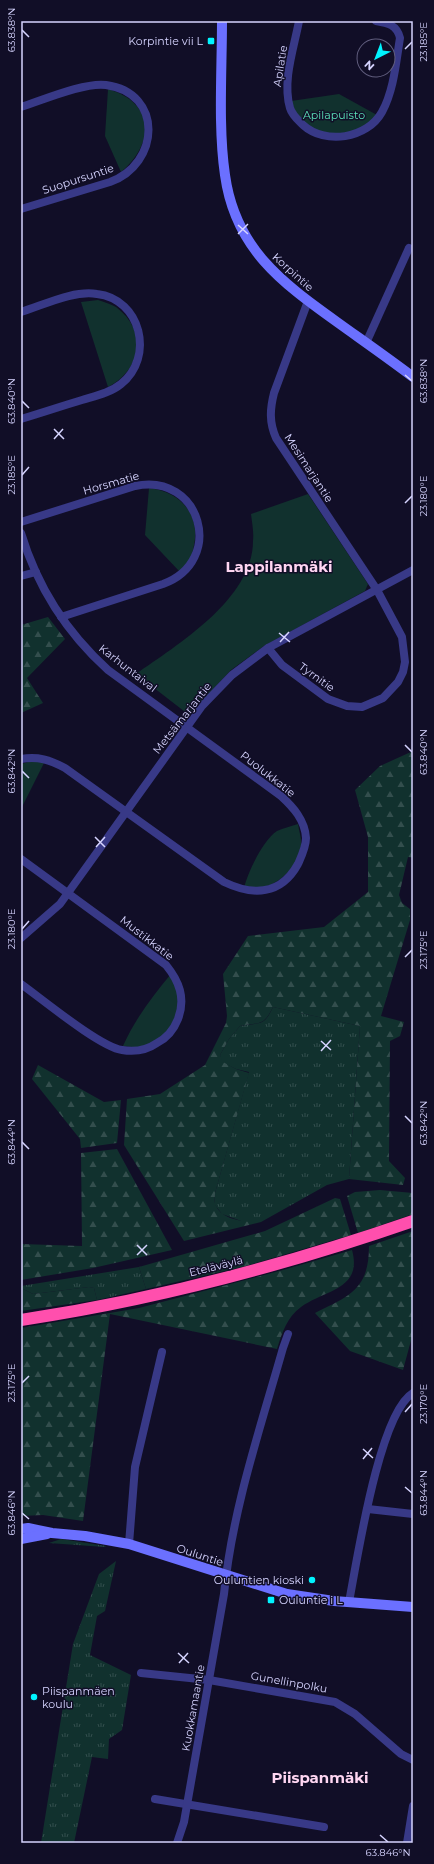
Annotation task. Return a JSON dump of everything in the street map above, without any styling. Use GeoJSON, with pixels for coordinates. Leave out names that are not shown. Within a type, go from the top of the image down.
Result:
{"type":"FeatureCollection","features":[{"type":"Feature","properties":{"kind":"highway","name":"Eteläväylä"},"geometry":{"type":"LineString","coordinates":[[21,1320],[137,1299],[279,1264],[413,1221]]}},
{"type":"Feature","properties":{"kind":"street","name":"Korpintie"},"geometry":{"type":"LineString","coordinates":[[222,21],[222,151],[228,193],[241,228],[260,258],[284,283],[413,376]]}},
{"type":"Feature","properties":{"kind":"street","name":"Apilatie"},"geometry":{"type":"LineString","coordinates":[[299,21],[289,75],[287,95],[290,110],[309,131],[322,136],[336,138],[354,134],[375,122],[382,113],[393,80],[400,38],[398,30],[393,25],[376,21]]}},
{"type":"Feature","properties":{"kind":"street","name":"Suopursuntie"},"geometry":{"type":"LineString","coordinates":[[21,107],[89,86],[112,86],[127,92],[139,103],[146,117],[149,133],[146,148],[141,158],[123,176],[110,182],[21,208]]}},
{"type":"Feature","properties":{"kind":"street"},"geometry":{"type":"LineString","coordinates":[[366,343],[409,248]]}},
{"type":"Feature","properties":{"kind":"street"},"geometry":{"type":"LineString","coordinates":[[21,312],[76,295],[99,294],[114,299],[127,309],[138,329],[141,344],[135,367],[126,379],[114,389],[21,419]]}},
{"type":"Feature","properties":{"kind":"street","name":"Mesimarjantie"},"geometry":{"type":"LineString","coordinates":[[308,301],[270,406],[271,428],[276,438],[376,590]]}},
{"type":"Feature","properties":{"kind":"street","name":"Horsmatie"},"geometry":{"type":"LineString","coordinates":[[21,522],[135,486],[150,484],[165,487],[179,494],[190,505],[197,518],[200,541],[196,555],[188,568],[176,578],[163,584],[61,617]]}},
{"type":"Feature","properties":{"kind":"street","name":"Karhuntaival"},"geometry":{"type":"LineString","coordinates":[[21,533],[42,587],[61,617],[91,654],[108,670],[187,727]]}},
{"type":"Feature","properties":{"kind":"street","name":"Metsämarjantie"},"geometry":{"type":"LineString","coordinates":[[21,938],[56,908],[187,727],[216,690],[245,664],[268,648],[413,570]]}},
{"type":"Feature","properties":{"kind":"street"},"geometry":{"type":"LineString","coordinates":[[21,576],[36,572]]}},
{"type":"Feature","properties":{"kind":"street","name":"Tyrnitie"},"geometry":{"type":"LineString","coordinates":[[268,648],[282,665],[328,699],[339,704],[362,707],[383,698],[398,682],[403,672],[405,653],[402,637],[376,590]]}},
{"type":"Feature","properties":{"kind":"street","name":"Puolukkatie"},"geometry":{"type":"LineString","coordinates":[[21,759],[38,758],[55,762],[65,768],[224,882],[234,887],[251,892],[266,890],[279,884],[292,872],[301,858],[306,844],[306,836],[302,822],[296,812],[282,796],[187,727]]}},
{"type":"Feature","properties":{"kind":"street","name":"Mustikkatie"},"geometry":{"type":"LineString","coordinates":[[21,859],[154,956],[172,973],[179,984],[181,1011],[174,1027],[161,1041],[152,1046],[136,1050],[122,1050],[101,1042],[21,984]]}},
{"type":"Feature","properties":{"kind":"street","name":"Kuokkamaantie"},"geometry":{"type":"LineString","coordinates":[[177,1843],[184,1822],[210,1680],[225,1576],[239,1508],[282,1348],[288,1334]]}},
{"type":"Feature","properties":{"kind":"street"},"geometry":{"type":"LineString","coordinates":[[128,1544],[135,1467],[162,1352]]}},
{"type":"Feature","properties":{"kind":"street"},"geometry":{"type":"LineString","coordinates":[[349,1602],[379,1461],[388,1432],[402,1405],[413,1393]]}},
{"type":"Feature","properties":{"kind":"street"},"geometry":{"type":"LineString","coordinates":[[368,1509],[413,1514]]}},
{"type":"Feature","properties":{"kind":"street","name":"Ouluntie"},"geometry":{"type":"LineString","coordinates":[[21,1529],[28,1528],[128,1544],[225,1576],[287,1594],[309,1598],[413,1607]]}},
{"type":"Feature","properties":{"kind":"street","name":"Ouluntie"},"geometry":{"type":"LineString","coordinates":[[21,1539],[52,1533]]}},
{"type":"Feature","properties":{"kind":"street","name":"Gunellinpolku"},"geometry":{"type":"LineString","coordinates":[[141,1673],[210,1680],[335,1702],[355,1714],[401,1754],[413,1760]]}},
{"type":"Feature","properties":{"kind":"street"},"geometry":{"type":"LineString","coordinates":[[155,1799],[324,1828]]}},
{"type":"Feature","properties":{"kind":"street"},"geometry":{"type":"LineString","coordinates":[[407,1843],[413,1806]]}},
{"type":"Feature","properties":{"kind":"green space"},"geometry":{"type":"Polygon","coordinates":[[[108,89],[123,95],[135,104],[142,114],[145,125],[144,137],[140,149],[132,161],[121,172],[105,136],[108,89]]]}},
{"type":"Feature","properties":{"kind":"green space","name":"Apilapuisto"},"geometry":{"type":"Polygon","coordinates":[[[339,94],[377,115],[369,123],[352,132],[340,136],[328,135],[307,126],[293,108],[291,101],[339,94]]]}},
{"type":"Feature","properties":{"kind":"green space"},"geometry":{"type":"Polygon","coordinates":[[[98,300],[116,307],[126,317],[133,327],[136,338],[137,349],[134,360],[128,370],[108,387],[81,302],[98,300]]]}},
{"type":"Feature","properties":{"kind":"green space"},"geometry":{"type":"Polygon","coordinates":[[[149,488],[160,490],[178,499],[185,506],[194,523],[195,533],[192,554],[180,572],[145,535],[149,488]]]}},
{"type":"Feature","properties":{"kind":"green space"},"geometry":{"type":"Polygon","coordinates":[[[308,494],[368,584],[365,591],[264,646],[231,670],[189,715],[136,674],[191,634],[227,601],[240,582],[250,562],[253,541],[251,514],[308,494]]]}},
{"type":"Feature","properties":{"kind":"green space"},"geometry":{"type":"Polygon","coordinates":[[[48,617],[65,639],[27,678],[43,703],[21,713],[21,625],[48,617]]]}},
{"type":"Feature","properties":{"kind":"green space"},"geometry":{"type":"Polygon","coordinates":[[[413,751],[413,858],[408,857],[399,895],[402,903],[410,909],[410,920],[381,1016],[404,1022],[400,1036],[390,1041],[389,1161],[405,1178],[403,1185],[349,1179],[360,1026],[273,1007],[263,1021],[257,1024],[240,1026],[229,1039],[220,1055],[223,1062],[236,1069],[249,1073],[215,1193],[215,1203],[219,1211],[230,1218],[249,1222],[261,1222],[184,1241],[124,1145],[127,1099],[160,1094],[205,1065],[226,1023],[227,1016],[223,974],[248,936],[324,927],[368,892],[368,837],[355,790],[380,766],[413,751]]]}},
{"type":"Feature","properties":{"kind":"green space"},"geometry":{"type":"Polygon","coordinates":[[[32,761],[44,763],[21,809],[21,764],[32,761]]]}},
{"type":"Feature","properties":{"kind":"green space"},"geometry":{"type":"Polygon","coordinates":[[[298,824],[301,846],[300,853],[293,867],[281,878],[267,886],[260,888],[244,888],[253,865],[266,841],[277,831],[298,824]]]}},
{"type":"Feature","properties":{"kind":"green space"},"geometry":{"type":"Polygon","coordinates":[[[171,974],[177,990],[178,1004],[177,1013],[169,1029],[163,1036],[147,1045],[137,1047],[123,1046],[144,1008],[171,974]]]}},
{"type":"Feature","properties":{"kind":"green space"},"geometry":{"type":"Polygon","coordinates":[[[273,1007],[360,1026],[349,1179],[327,1185],[261,1222],[244,1222],[222,1214],[215,1205],[215,1193],[249,1072],[236,1069],[222,1062],[220,1055],[229,1039],[240,1026],[257,1024],[264,1021],[273,1007]]]}},
{"type":"Feature","properties":{"kind":"green space"},"geometry":{"type":"Polygon","coordinates":[[[38,1065],[104,1102],[121,1100],[117,1143],[81,1148],[80,1139],[32,1079],[38,1065]]]}},
{"type":"Feature","properties":{"kind":"green space"},"geometry":{"type":"Polygon","coordinates":[[[117,1149],[172,1250],[93,1268],[21,1280],[21,1244],[82,1246],[81,1153],[117,1149]]]}},
{"type":"Feature","properties":{"kind":"green space"},"geometry":{"type":"Polygon","coordinates":[[[380,1190],[413,1193],[413,1214],[358,1233],[347,1196],[355,1192],[380,1190]]]}},
{"type":"Feature","properties":{"kind":"green space"},"geometry":{"type":"Polygon","coordinates":[[[335,1198],[340,1199],[351,1235],[242,1267],[146,1289],[139,1267],[265,1231],[335,1198]]]}},
{"type":"Feature","properties":{"kind":"green space"},"geometry":{"type":"Polygon","coordinates":[[[413,1231],[413,1333],[403,1370],[350,1351],[315,1313],[338,1302],[355,1290],[365,1273],[368,1261],[369,1246],[413,1231]]]}},
{"type":"Feature","properties":{"kind":"green space"},"geometry":{"type":"Polygon","coordinates":[[[352,1250],[354,1263],[352,1273],[347,1281],[330,1292],[310,1301],[296,1311],[286,1326],[277,1349],[110,1314],[83,1521],[43,1515],[21,1516],[21,1328],[139,1308],[352,1250]]]}},
{"type":"Feature","properties":{"kind":"green space"},"geometry":{"type":"Polygon","coordinates":[[[139,1267],[146,1289],[97,1300],[94,1288],[89,1287],[33,1294],[21,1288],[21,1286],[139,1267]]]}},
{"type":"Feature","properties":{"kind":"green space"},"geometry":{"type":"Polygon","coordinates":[[[89,1287],[94,1288],[97,1300],[21,1311],[21,1288],[33,1294],[89,1287]]]}},
{"type":"Feature","properties":{"kind":"green space"},"geometry":{"type":"Polygon","coordinates":[[[61,1539],[106,1546],[49,1543],[61,1539]]]}},
{"type":"Feature","properties":{"kind":"green space"},"geometry":{"type":"Polygon","coordinates":[[[116,1561],[105,1611],[97,1616],[90,1655],[131,1675],[122,1730],[109,1739],[108,1759],[92,1757],[74,1843],[41,1843],[73,1644],[99,1574],[116,1561]]]}},
{"type":"Feature","properties":{"kind":"place","name":"Korpintie vii L"},"geometry":{"type":"Point","coordinates":[211,41]}},
{"type":"Feature","properties":{"kind":"place","name":"Ouluntien kioski"},"geometry":{"type":"Point","coordinates":[312,1580]}},
{"type":"Feature","properties":{"kind":"place","name":"Ouluntie i L"},"geometry":{"type":"Point","coordinates":[271,1600]}},
{"type":"Feature","properties":{"kind":"place","name":"Piispanmäen koulu"},"geometry":{"type":"Point","coordinates":[34,1697]}},
{"type":"Feature","properties":{"kind":"district","name":"Lappilanmäki"},"geometry":{"type":"Point","coordinates":[279,567]}},
{"type":"Feature","properties":{"kind":"district","name":"Piispanmäki"},"geometry":{"type":"Point","coordinates":[320,1778]}}]}
